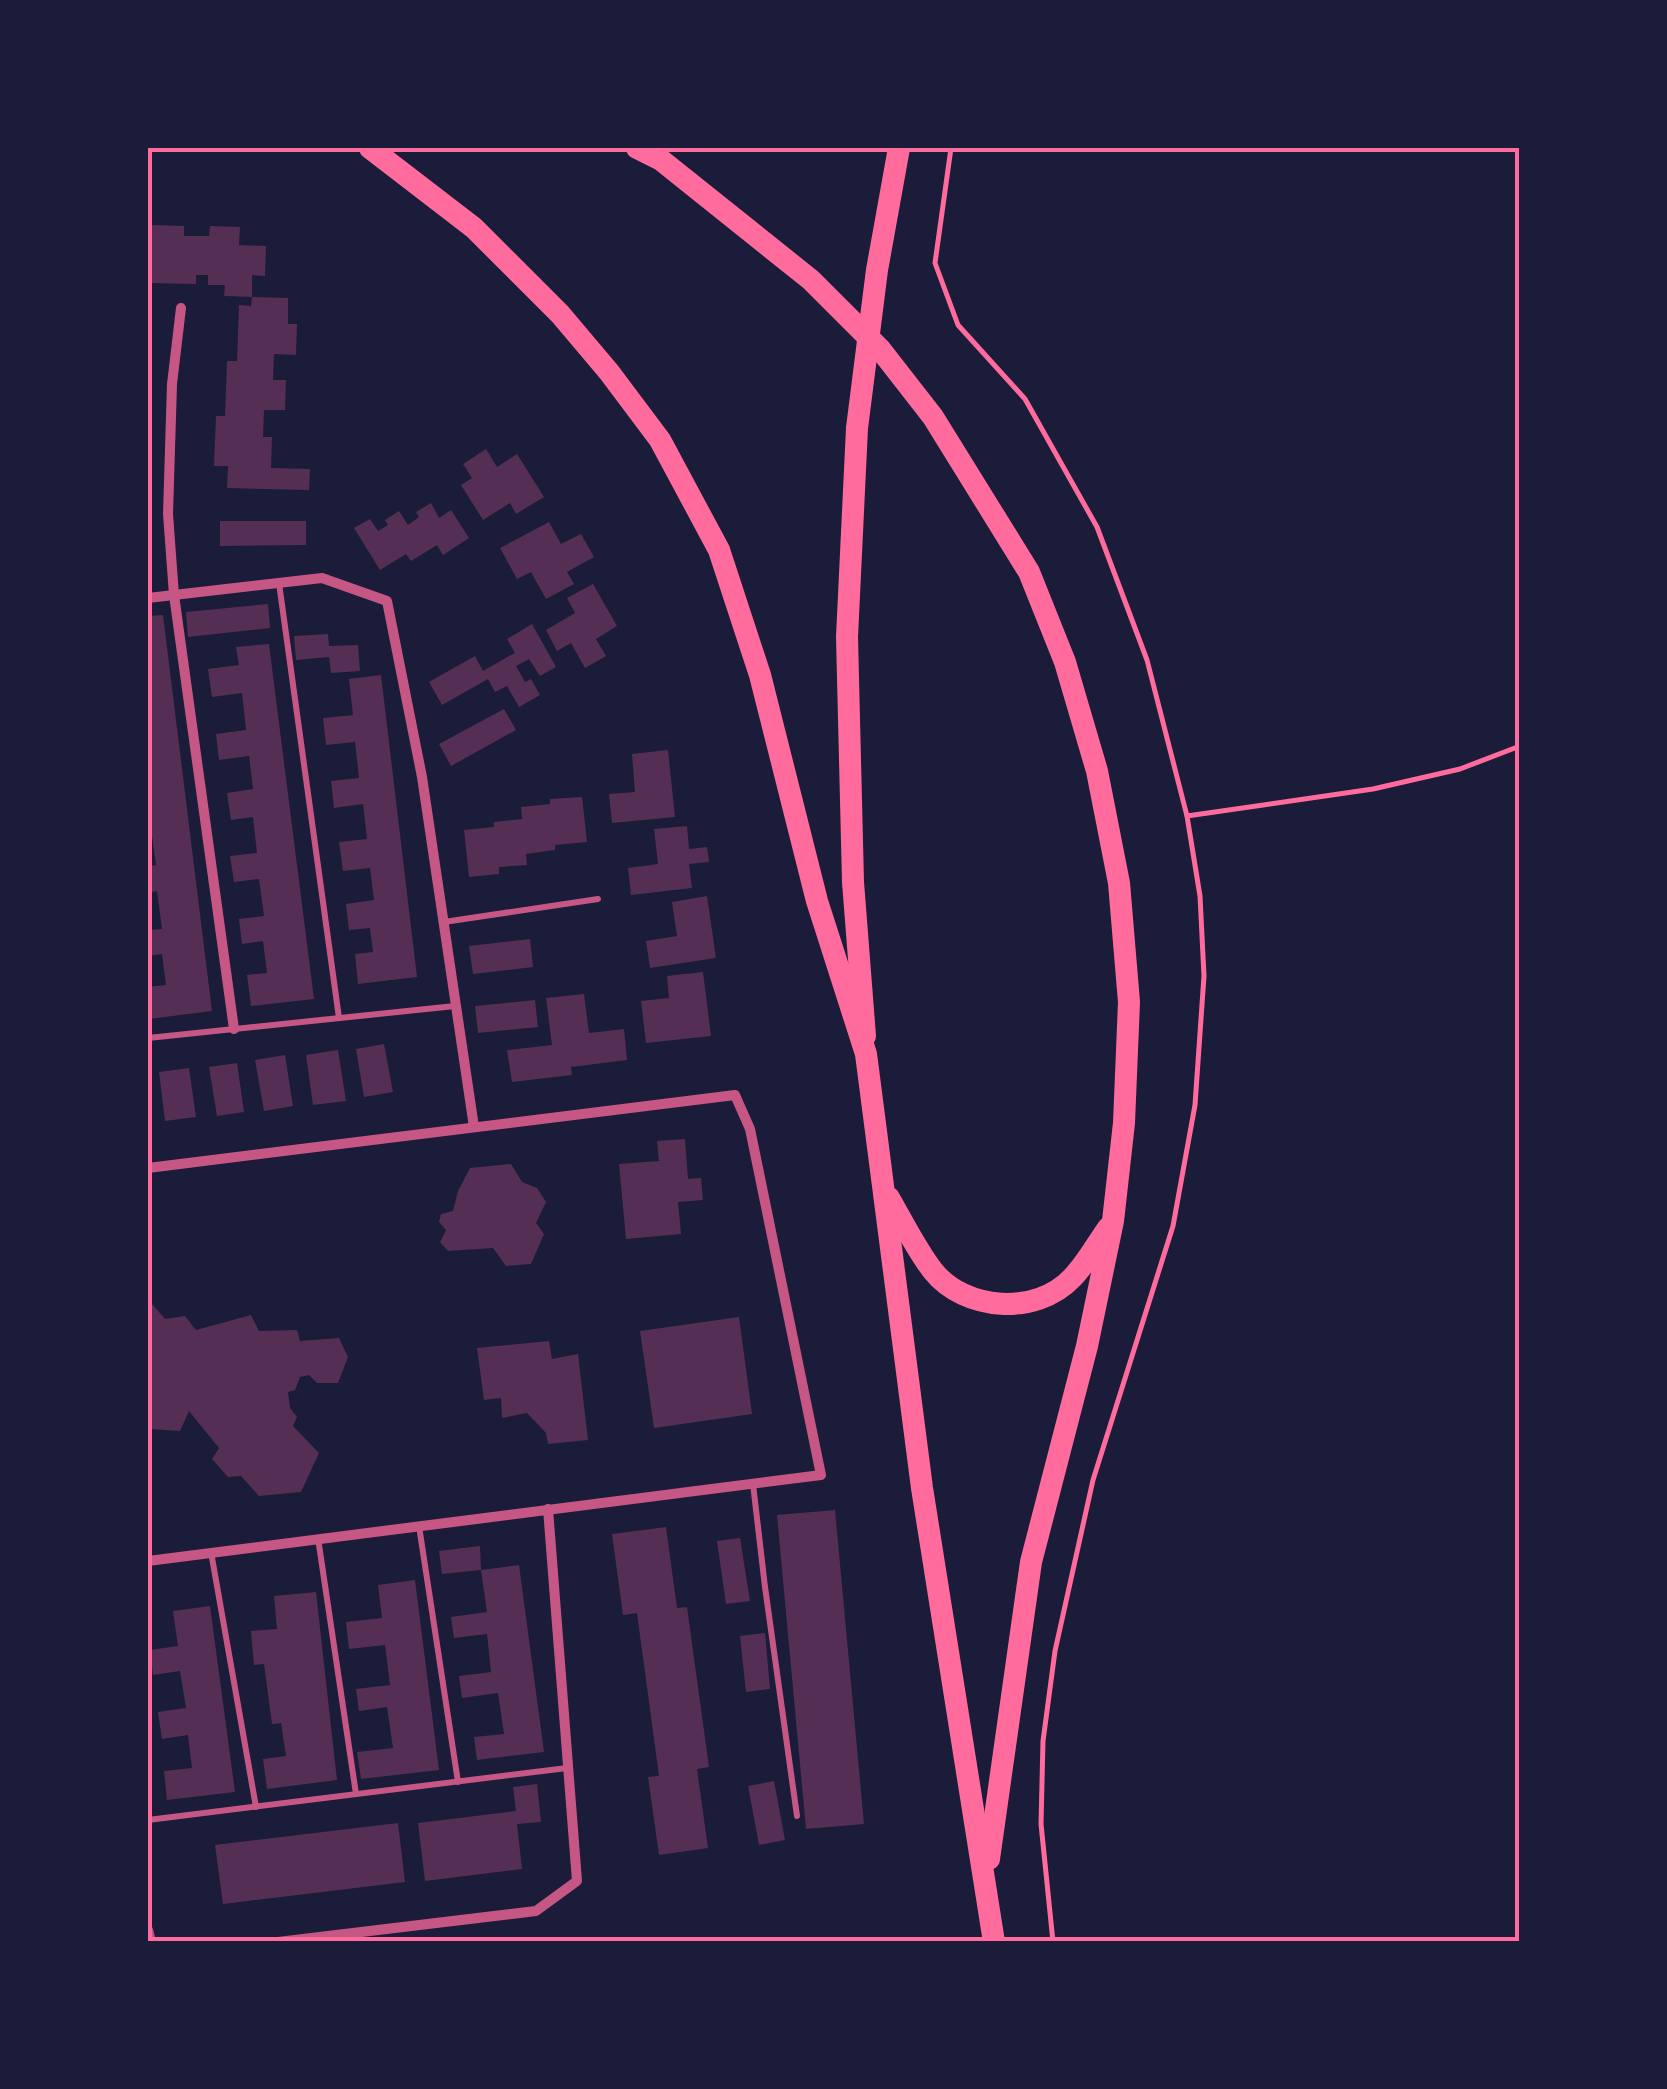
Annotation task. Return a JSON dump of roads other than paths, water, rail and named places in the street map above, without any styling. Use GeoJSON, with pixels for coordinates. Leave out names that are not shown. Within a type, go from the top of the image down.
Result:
{"type":"FeatureCollection","features":[{"type":"Feature","properties":{"kind":"main road"},"geometry":{"type":"LineString","coordinates":[[370,148],[474,228],[560,314],[660,440],[720,550],[760,674],[817,901],[866,1054]]}},
{"type":"Feature","properties":{"kind":"main road"},"geometry":{"type":"LineString","coordinates":[[636,148],[662,160],[810,280],[880,349],[934,417],[1029,572],[1065,662],[1097,770],[1119,883],[1129,1002],[1124,1123],[1113,1221],[1088,1346],[1031,1562],[986,1883]]}},
{"type":"Feature","properties":{"kind":"main road"},"geometry":{"type":"LineString","coordinates":[[899,148],[877,270],[857,428],[847,637],[853,882],[866,1054],[922,1488],[994,1942]]}},
{"type":"Feature","properties":{"kind":"main road"},"geometry":{"type":"LineString","coordinates":[[884,1190],[934,1273],[959,1293],[990,1303],[1021,1303],[1048,1296],[1070,1280],[1113,1221]]}},
{"type":"Feature","properties":{"kind":"street"},"geometry":{"type":"LineString","coordinates":[[181,308],[172,384],[168,514],[174,595],[234,1029]]}},
{"type":"Feature","properties":{"kind":"street"},"geometry":{"type":"LineString","coordinates":[[148,598],[322,578],[386,601],[422,777],[474,1128]]}},
{"type":"Feature","properties":{"kind":"street"},"geometry":{"type":"LineString","coordinates":[[148,1168],[736,1094],[750,1130],[821,1475],[148,1561]]}},
{"type":"Feature","properties":{"kind":"street"},"geometry":{"type":"LineString","coordinates":[[278,1942],[536,1911],[577,1881],[548,1509]]}},
{"type":"Feature","properties":{"kind":"street"},"geometry":{"type":"LineString","coordinates":[[148,1930],[150,1942]]}},
{"type":"Feature","properties":{"kind":"lane"},"geometry":{"type":"LineString","coordinates":[[279,583],[339,1018]]}},
{"type":"Feature","properties":{"kind":"lane"},"geometry":{"type":"LineString","coordinates":[[443,922],[598,899]]}},
{"type":"Feature","properties":{"kind":"lane"},"geometry":{"type":"LineString","coordinates":[[148,1038],[455,1006]]}},
{"type":"Feature","properties":{"kind":"lane"},"geometry":{"type":"LineString","coordinates":[[753,1483],[797,1816]]}},
{"type":"Feature","properties":{"kind":"lane"},"geometry":{"type":"LineString","coordinates":[[419,1526],[458,1782]]}},
{"type":"Feature","properties":{"kind":"lane"},"geometry":{"type":"LineString","coordinates":[[318,1538],[356,1794]]}},
{"type":"Feature","properties":{"kind":"lane"},"geometry":{"type":"LineString","coordinates":[[210,1552],[256,1807]]}},
{"type":"Feature","properties":{"kind":"lane"},"geometry":{"type":"LineString","coordinates":[[148,1820],[568,1768]]}}]}
